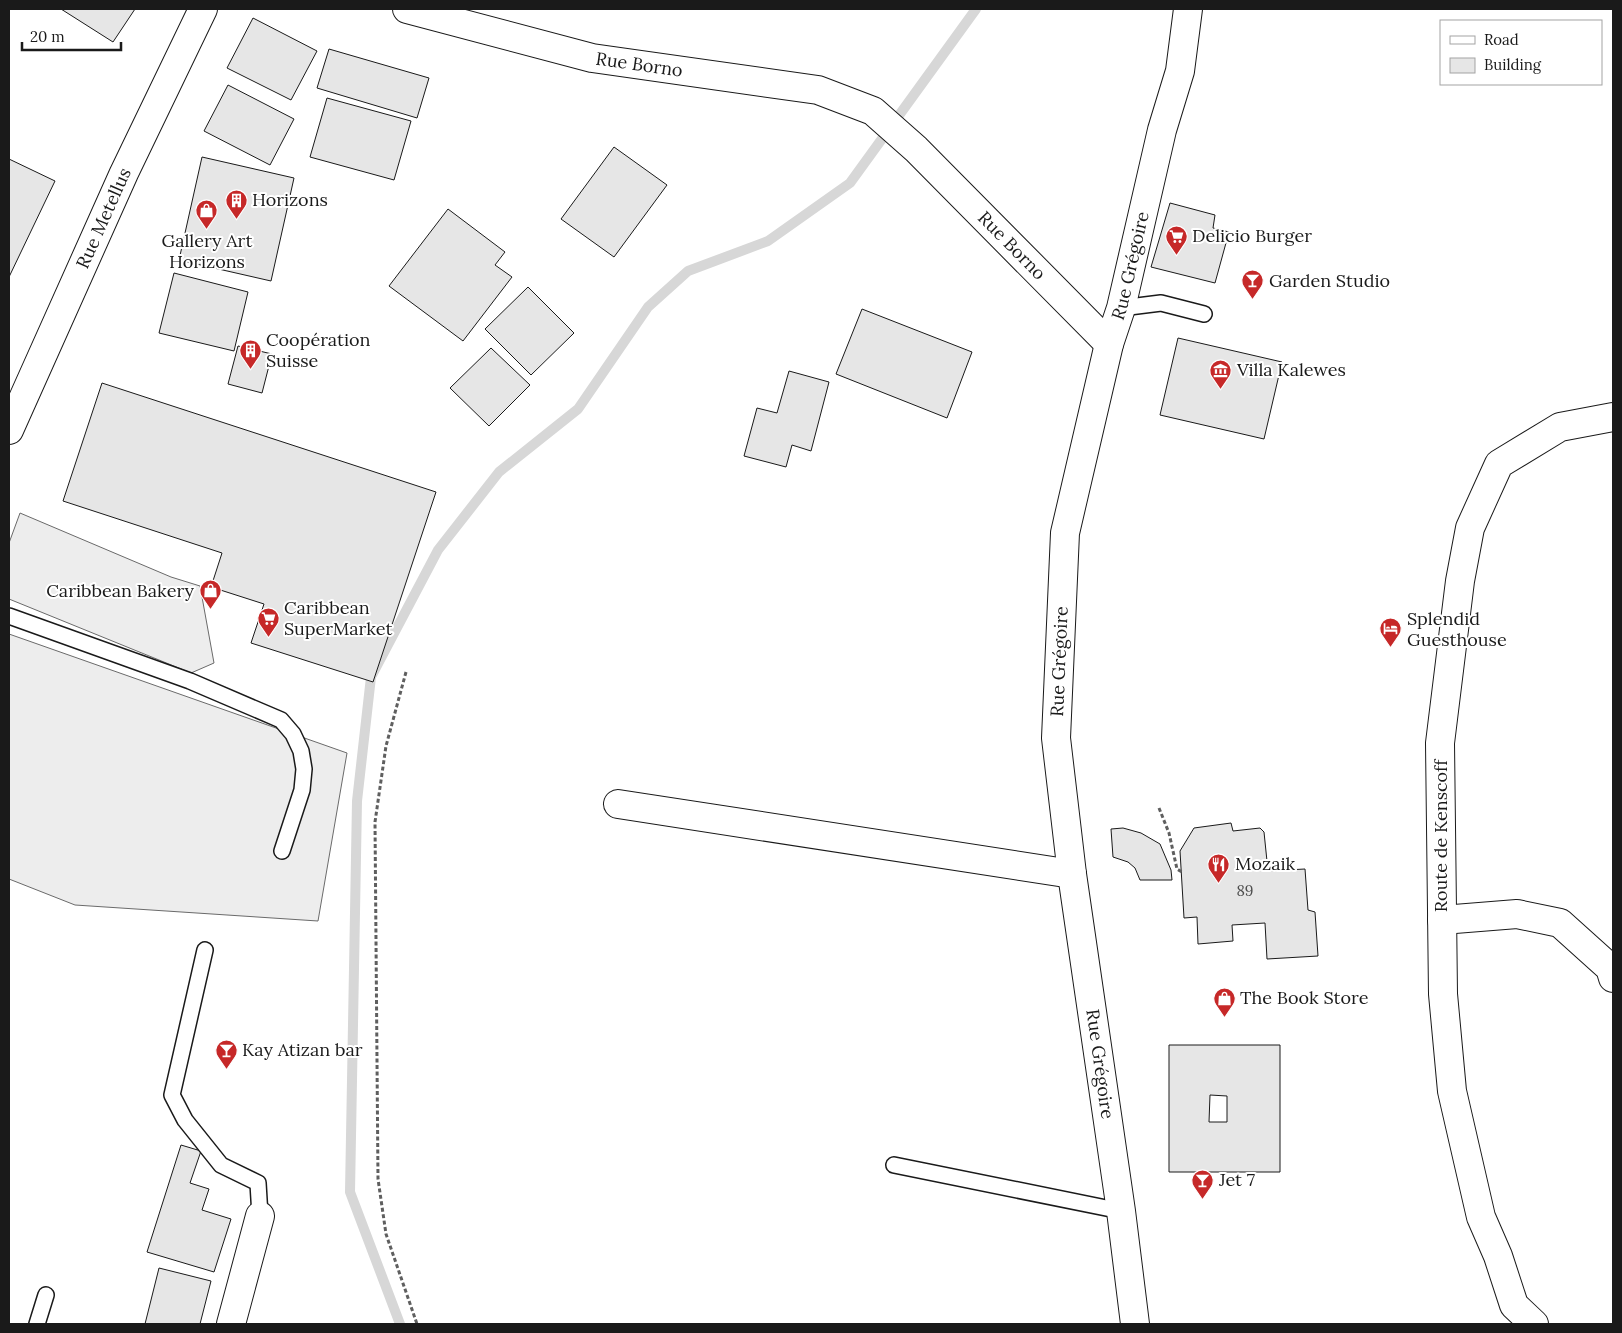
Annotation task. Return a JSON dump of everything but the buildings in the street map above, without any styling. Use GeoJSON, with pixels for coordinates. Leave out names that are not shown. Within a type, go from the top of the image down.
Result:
{"type":"FeatureCollection","features":[{"type":"Feature","properties":{"kind":"street","name":"Rue Metellus"},"geometry":{"type":"LineString","coordinates":[[9,430],[124,173],[203,9]]}},
{"type":"Feature","properties":{"kind":"street","name":"Rue Borno"},"geometry":{"type":"LineString","coordinates":[[407,9],[592,58],[818,90],[872,111],[916,149],[1109,344]]}},
{"type":"Feature","properties":{"kind":"street","name":"Rue Grégoire"},"geometry":{"type":"LineString","coordinates":[[1135,1324],[1121,1210],[1072,874],[1056,738],[1065,533],[1109,344],[1121,308],[1162,130],[1180,71],[1188,9]]}},
{"type":"Feature","properties":{"kind":"street","name":"Route de Kenscoff"},"geometry":{"type":"LineString","coordinates":[[1534,1324],[1514,1305],[1498,1256],[1481,1217],[1452,1091],[1443,994],[1440,743],[1460,581],[1470,528],[1499,464],[1560,427],[1613,417]]}},
{"type":"Feature","properties":{"kind":"street"},"geometry":{"type":"LineString","coordinates":[[618,804],[1072,874]]}},
{"type":"Feature","properties":{"kind":"street"},"geometry":{"type":"LineString","coordinates":[[1442,920],[1517,914],[1560,923],[1610,968],[1613,978]]}},
{"type":"Feature","properties":{"kind":"street"},"geometry":{"type":"LineString","coordinates":[[231,1324],[260,1216]]}},
{"type":"Feature","properties":{"kind":"lane"},"geometry":{"type":"LineString","coordinates":[[1121,308],[1161,303],[1204,314]]}},
{"type":"Feature","properties":{"kind":"lane"},"geometry":{"type":"LineString","coordinates":[[9,616],[190,681],[281,720],[293,734],[301,751],[304,769],[302,790],[282,851]]}},
{"type":"Feature","properties":{"kind":"lane"},"geometry":{"type":"LineString","coordinates":[[205,950],[172,1095],[184,1120],[221,1165],[258,1183],[260,1216]]}},
{"type":"Feature","properties":{"kind":"lane"},"geometry":{"type":"LineString","coordinates":[[894,1165],[1121,1210]]}},
{"type":"Feature","properties":{"kind":"lane"},"geometry":{"type":"LineString","coordinates":[[37,1324],[46,1294]]}},
{"type":"Feature","properties":{"kind":"path"},"geometry":{"type":"LineString","coordinates":[[406,672],[386,746],[375,822],[378,1178],[386,1234],[417,1324]]}},
{"type":"Feature","properties":{"kind":"path"},"geometry":{"type":"LineString","coordinates":[[1159,808],[1169,833],[1177,869],[1182,872]]}},
{"type":"Feature","properties":{"kind":"shaded area"},"geometry":{"type":"Polygon","coordinates":[[[20,513],[171,577],[200,586],[214,663],[191,673],[9,599],[9,543],[20,513]]]}},
{"type":"Feature","properties":{"kind":"shaded area"},"geometry":{"type":"Polygon","coordinates":[[[9,634],[347,753],[318,921],[75,905],[9,879],[9,634]]]}},
{"type":"Feature","properties":{"kind":"waterway"},"geometry":{"type":"LineString","coordinates":[[400,1324],[350,1192],[357,801],[371,677],[438,550],[499,472],[578,409],[648,307],[688,271],[768,241],[850,183],[976,9]]}},
{"type":"Feature","properties":{"kind":"place","name":"Horizons"},"geometry":{"type":"Point","coordinates":[236,219]}},
{"type":"Feature","properties":{"kind":"place","name":"Gallery Art Horizons"},"geometry":{"type":"Point","coordinates":[207,230]}},
{"type":"Feature","properties":{"kind":"place","name":"Delicio Burger"},"geometry":{"type":"Point","coordinates":[1176,255]}},
{"type":"Feature","properties":{"kind":"place","name":"Garden Studio"},"geometry":{"type":"Point","coordinates":[1253,300]}},
{"type":"Feature","properties":{"kind":"place","name":"Coopération Suisse"},"geometry":{"type":"Point","coordinates":[250,369]}},
{"type":"Feature","properties":{"kind":"place","name":"Villa Kalewes"},"geometry":{"type":"Point","coordinates":[1221,389]}},
{"type":"Feature","properties":{"kind":"place","name":"Caribbean Bakery"},"geometry":{"type":"Point","coordinates":[210,610]}},
{"type":"Feature","properties":{"kind":"place","name":"Caribbean SuperMarket"},"geometry":{"type":"Point","coordinates":[268,637]}},
{"type":"Feature","properties":{"kind":"place","name":"Splendid Guesthouse"},"geometry":{"type":"Point","coordinates":[1391,648]}},
{"type":"Feature","properties":{"kind":"place","name":"Mozaik"},"geometry":{"type":"Point","coordinates":[1219,883]}},
{"type":"Feature","properties":{"kind":"place","name":"The Book Store"},"geometry":{"type":"Point","coordinates":[1224,1017]}},
{"type":"Feature","properties":{"kind":"place","name":"Kay Atizan bar"},"geometry":{"type":"Point","coordinates":[226,1069]}},
{"type":"Feature","properties":{"kind":"place","name":"Jet 7"},"geometry":{"type":"Point","coordinates":[1203,1199]}}]}
